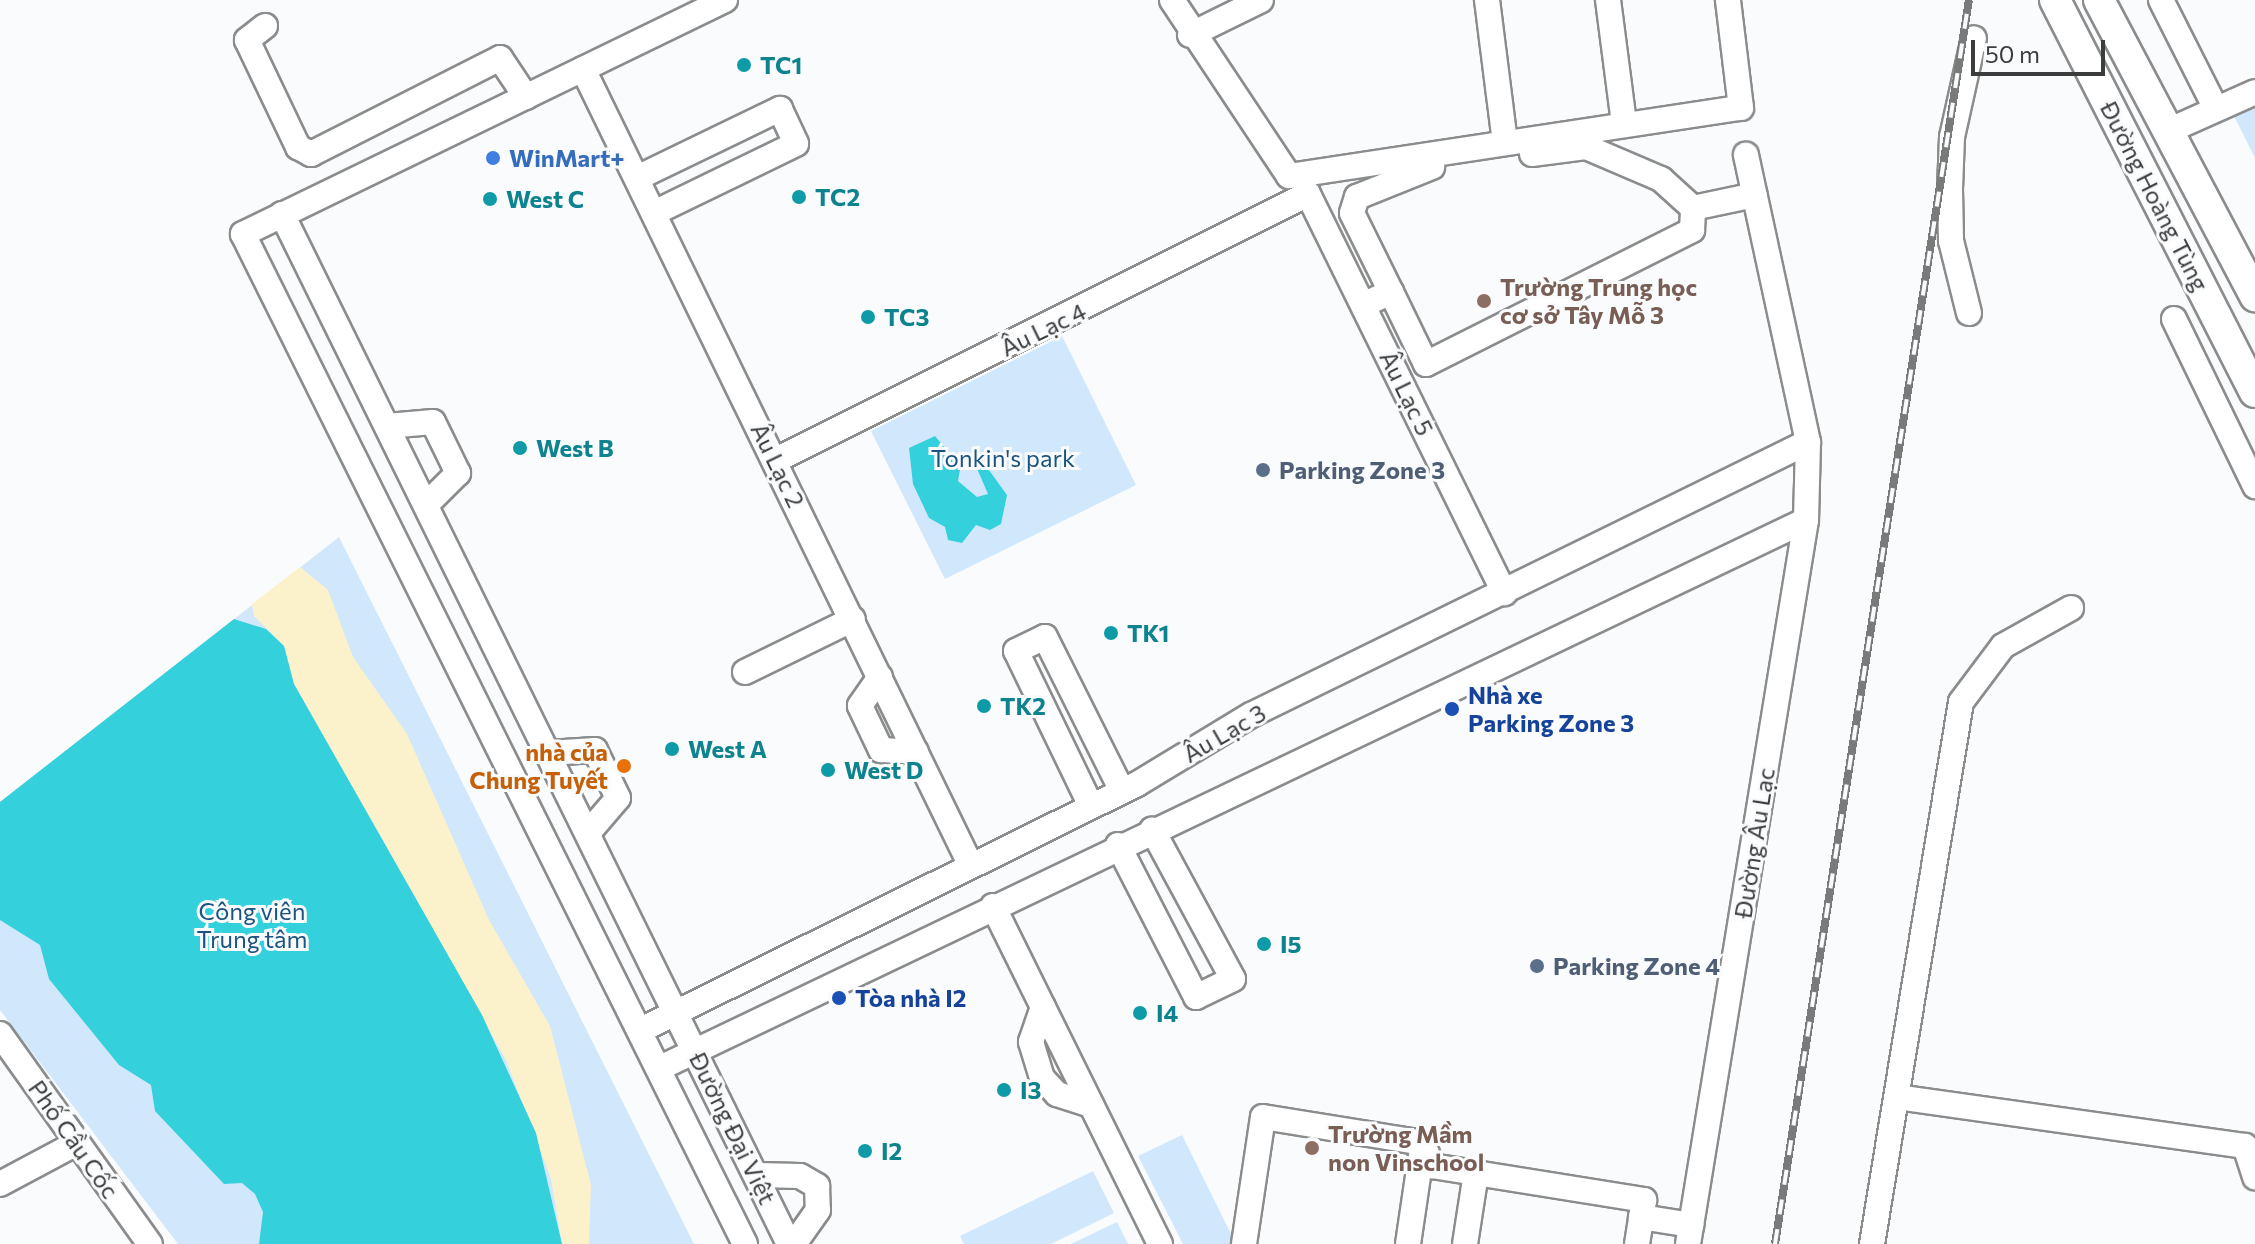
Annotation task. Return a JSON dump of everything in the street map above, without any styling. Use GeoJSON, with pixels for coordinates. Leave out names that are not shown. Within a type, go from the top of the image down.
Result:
{"type":"FeatureCollection","features":[{"type":"Feature","properties":{"kind":"main road","name":"Đường Hoàng Tùng"},"geometry":{"type":"LineString","coordinates":[[2055,0],[2255,392]]}},
{"type":"Feature","properties":{"kind":"main road","name":"Đường Hoàng Tùng"},"geometry":{"type":"LineString","coordinates":[[2099,0],[2251,288]]}},
{"type":"Feature","properties":{"kind":"main road"},"geometry":{"type":"LineString","coordinates":[[2208,301],[2251,288]]}},
{"type":"Feature","properties":{"kind":"street"},"geometry":{"type":"LineString","coordinates":[[282,214],[725,0]]}},
{"type":"Feature","properties":{"kind":"street"},"geometry":{"type":"LineString","coordinates":[[1172,0],[1190,35],[1289,176],[1741,108],[1728,0]]}},
{"type":"Feature","properties":{"kind":"street"},"geometry":{"type":"LineString","coordinates":[[1190,35],[1261,0]]}},
{"type":"Feature","properties":{"kind":"street"},"geometry":{"type":"LineString","coordinates":[[1487,0],[1505,142]]}},
{"type":"Feature","properties":{"kind":"street"},"geometry":{"type":"LineString","coordinates":[[1608,0],[1624,124]]}},
{"type":"Feature","properties":{"kind":"street"},"geometry":{"type":"LineString","coordinates":[[2161,0],[2216,109]]}},
{"type":"Feature","properties":{"kind":"street"},"geometry":{"type":"LineString","coordinates":[[265,26],[247,40],[298,147],[311,154],[500,58],[526,97]]}},
{"type":"Feature","properties":{"kind":"street"},"geometry":{"type":"LineString","coordinates":[[1969,313],[1951,241],[1950,189],[1952,137],[1974,38]]}},
{"type":"Feature","properties":{"kind":"street","name":"Âu Lạc 2"},"geometry":{"type":"LineString","coordinates":[[583,69],[970,864]]}},
{"type":"Feature","properties":{"kind":"street"},"geometry":{"type":"LineString","coordinates":[[2168,131],[2255,92]]}},
{"type":"Feature","properties":{"kind":"street"},"geometry":{"type":"LineString","coordinates":[[637,178],[780,109],[796,144],[654,213]]}},
{"type":"Feature","properties":{"kind":"street"},"geometry":{"type":"LineString","coordinates":[[1693,208],[1692,230],[1426,364],[1352,213],[1357,197],[1418,169],[1586,147],[1661,179],[1693,208],[1761,206]]}},
{"type":"Feature","properties":{"kind":"street","name":"Đường Âu Lạc"},"geometry":{"type":"LineString","coordinates":[[1689,1234],[1806,520],[1808,442],[1761,206],[1746,155]]}},
{"type":"Feature","properties":{"kind":"street","name":"Âu Lạc 5"},"geometry":{"type":"LineString","coordinates":[[1308,194],[1504,593]]}},
{"type":"Feature","properties":{"kind":"street","name":"Âu Lạc 4"},"geometry":{"type":"LineString","coordinates":[[776,460],[1308,194]]}},
{"type":"Feature","properties":{"kind":"street","name":"Đường Đại Việt"},"geometry":{"type":"LineString","coordinates":[[745,1244],[662,1067],[243,234],[282,214],[791,1244]]}},
{"type":"Feature","properties":{"kind":"street"},"geometry":{"type":"LineString","coordinates":[[1363,305],[1391,292]]}},
{"type":"Feature","properties":{"kind":"street"},"geometry":{"type":"LineString","coordinates":[[2174,319],[2255,486]]}},
{"type":"Feature","properties":{"kind":"street"},"geometry":{"type":"LineString","coordinates":[[387,426],[433,422],[458,473],[426,505]]}},
{"type":"Feature","properties":{"kind":"street","name":"Âu Lạc 3"},"geometry":{"type":"LineString","coordinates":[[643,1029],[1122,791],[1251,715],[1808,442]]}},
{"type":"Feature","properties":{"kind":"street"},"geometry":{"type":"LineString","coordinates":[[662,1067],[1118,845],[1278,777],[1806,520]]}},
{"type":"Feature","properties":{"kind":"street"},"geometry":{"type":"LineString","coordinates":[[1872,1244],[1961,702],[2003,646],[2071,608]]}},
{"type":"Feature","properties":{"kind":"street"},"geometry":{"type":"LineString","coordinates":[[745,672],[853,619]]}},
{"type":"Feature","properties":{"kind":"street"},"geometry":{"type":"LineString","coordinates":[[1091,806],[1016,651],[1045,637],[1122,791]]}},
{"type":"Feature","properties":{"kind":"street"},"geometry":{"type":"LineString","coordinates":[[548,753],[595,750],[618,798],[588,833]]}},
{"type":"Feature","properties":{"kind":"street"},"geometry":{"type":"LineString","coordinates":[[1118,845],[1196,997],[1233,979],[1152,829]]}},
{"type":"Feature","properties":{"kind":"street"},"geometry":{"type":"LineString","coordinates":[[993,906],[1160,1244]]}},
{"type":"Feature","properties":{"kind":"street","name":"Phố Cầu Cốc"},"geometry":{"type":"LineString","coordinates":[[0,1034],[75,1144],[150,1244]]}},
{"type":"Feature","properties":{"kind":"street"},"geometry":{"type":"LineString","coordinates":[[1897,1097],[2245,1146],[2255,1177]]}},
{"type":"Feature","properties":{"kind":"street"},"geometry":{"type":"LineString","coordinates":[[1244,1244],[1263,1117],[1423,1143]]}},
{"type":"Feature","properties":{"kind":"street"},"geometry":{"type":"LineString","coordinates":[[1423,1143],[1432,1166],[1644,1200],[1637,1244]]}},
{"type":"Feature","properties":{"kind":"street"},"geometry":{"type":"LineString","coordinates":[[1408,1244],[1423,1143]]}},
{"type":"Feature","properties":{"kind":"street"},"geometry":{"type":"LineString","coordinates":[[0,1184],[75,1144]]}},
{"type":"Feature","properties":{"kind":"street"},"geometry":{"type":"LineString","coordinates":[[1465,1244],[1476,1173]]}},
{"type":"Feature","properties":{"kind":"street"},"geometry":{"type":"LineString","coordinates":[[756,1175],[800,1176],[817,1186],[818,1210],[791,1244]]}},
{"type":"Feature","properties":{"kind":"street"},"geometry":{"type":"LineString","coordinates":[[1641,1217],[1689,1234]]}},
{"type":"Feature","properties":{"kind":"green space"},"geometry":{"type":"Polygon","coordinates":[[[2255,102],[2255,158],[2232,112],[2255,102]]]}},
{"type":"Feature","properties":{"kind":"green space","name":"Tonkin's park"},"geometry":{"type":"Polygon","coordinates":[[[1062,336],[1136,485],[945,579],[871,431],[1062,336]]]}},
{"type":"Feature","properties":{"kind":"green space","name":"Công viên Trung tâm"},"geometry":{"type":"Polygon","coordinates":[[[339,537],[694,1244],[178,1244],[0,1010],[0,802],[339,537]]]}},
{"type":"Feature","properties":{"kind":"green space"},"geometry":{"type":"Polygon","coordinates":[[[1182,1135],[1236,1244],[1183,1244],[1138,1156],[1182,1135]]]}},
{"type":"Feature","properties":{"kind":"green space"},"geometry":{"type":"Polygon","coordinates":[[[1093,1171],[1114,1213],[1051,1244],[964,1244],[960,1236],[1093,1171]]]}},
{"type":"Feature","properties":{"kind":"green space"},"geometry":{"type":"Polygon","coordinates":[[[1117,1222],[1128,1244],[1071,1244],[1077,1241],[1117,1222]]]}},
{"type":"Feature","properties":{"kind":"sand"},"geometry":{"type":"Polygon","coordinates":[[[300,567],[328,590],[353,657],[407,734],[489,920],[550,1026],[591,1185],[589,1244],[562,1244],[551,1179],[506,1060],[294,684],[284,646],[254,616],[252,604],[300,567]]]}},
{"type":"Feature","properties":{"kind":"water"},"geometry":{"type":"Polygon","coordinates":[[[935,436],[954,459],[981,459],[1007,495],[1001,524],[990,530],[976,525],[962,543],[948,540],[945,527],[929,518],[913,484],[909,448],[935,436]],[[961,464],[958,481],[977,497],[988,494],[975,464],[961,464]]]}},
{"type":"Feature","properties":{"kind":"water","name":"Công viên Trung tâm"},"geometry":{"type":"Polygon","coordinates":[[[234,619],[266,629],[284,646],[294,684],[482,1015],[536,1133],[562,1244],[259,1244],[263,1212],[255,1194],[242,1183],[224,1184],[155,1111],[151,1085],[119,1065],[49,979],[40,945],[0,920],[0,802],[234,619]]]}},
{"type":"Feature","properties":{"kind":"railway"},"geometry":{"type":"LineString","coordinates":[[1775,1244],[1969,0]]}},
{"type":"Feature","properties":{"kind":"place","name":"TC1"},"geometry":{"type":"Point","coordinates":[744,65]}},
{"type":"Feature","properties":{"kind":"place","name":"WinMart+"},"geometry":{"type":"Point","coordinates":[493,158]}},
{"type":"Feature","properties":{"kind":"place","name":"TC2"},"geometry":{"type":"Point","coordinates":[799,197]}},
{"type":"Feature","properties":{"kind":"place","name":"West C"},"geometry":{"type":"Point","coordinates":[490,199]}},
{"type":"Feature","properties":{"kind":"place","name":"Trường Trung học cơ sở Tây Mỗ 3"},"geometry":{"type":"Point","coordinates":[1484,301]}},
{"type":"Feature","properties":{"kind":"place","name":"TC3"},"geometry":{"type":"Point","coordinates":[868,317]}},
{"type":"Feature","properties":{"kind":"place","name":"West B"},"geometry":{"type":"Point","coordinates":[520,448]}},
{"type":"Feature","properties":{"kind":"place","name":"Parking Zone 3"},"geometry":{"type":"Point","coordinates":[1263,470]}},
{"type":"Feature","properties":{"kind":"place","name":"TK1"},"geometry":{"type":"Point","coordinates":[1111,633]}},
{"type":"Feature","properties":{"kind":"place","name":"TK2"},"geometry":{"type":"Point","coordinates":[984,706]}},
{"type":"Feature","properties":{"kind":"place","name":"Nhà xe Parking Zone 3"},"geometry":{"type":"Point","coordinates":[1452,709]}},
{"type":"Feature","properties":{"kind":"place","name":"West A"},"geometry":{"type":"Point","coordinates":[672,749]}},
{"type":"Feature","properties":{"kind":"place","name":"nhà của Chung Tuyết"},"geometry":{"type":"Point","coordinates":[624,766]}},
{"type":"Feature","properties":{"kind":"place","name":"West D"},"geometry":{"type":"Point","coordinates":[828,770]}},
{"type":"Feature","properties":{"kind":"place","name":"I5"},"geometry":{"type":"Point","coordinates":[1264,944]}},
{"type":"Feature","properties":{"kind":"place","name":"Parking Zone 4"},"geometry":{"type":"Point","coordinates":[1537,966]}},
{"type":"Feature","properties":{"kind":"place","name":"Tòa nhà I2"},"geometry":{"type":"Point","coordinates":[839,998]}},
{"type":"Feature","properties":{"kind":"place","name":"I4"},"geometry":{"type":"Point","coordinates":[1140,1013]}},
{"type":"Feature","properties":{"kind":"place","name":"I3"},"geometry":{"type":"Point","coordinates":[1004,1090]}},
{"type":"Feature","properties":{"kind":"place","name":"Trường Mầm non Vinschool"},"geometry":{"type":"Point","coordinates":[1312,1148]}},
{"type":"Feature","properties":{"kind":"place","name":"I2"},"geometry":{"type":"Point","coordinates":[865,1151]}}]}
